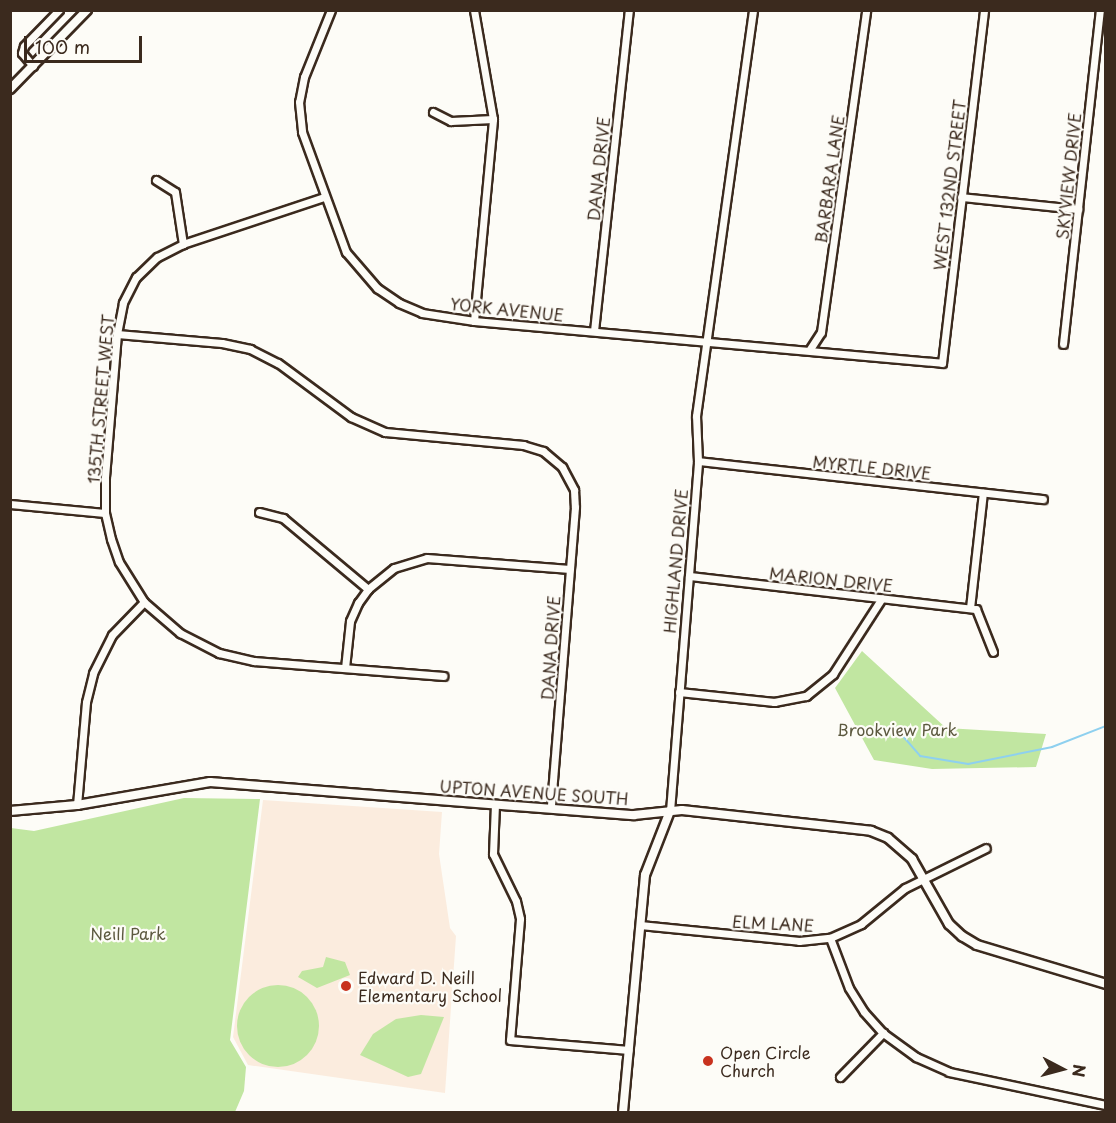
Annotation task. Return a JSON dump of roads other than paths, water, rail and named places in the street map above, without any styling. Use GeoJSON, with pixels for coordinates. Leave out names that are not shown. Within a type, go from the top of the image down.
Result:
{"type":"FeatureCollection","features":[{"type":"Feature","properties":{"kind":"street"},"geometry":{"type":"LineString","coordinates":[[33,66],[22,53],[24,46],[59,10]]}},
{"type":"Feature","properties":{"kind":"street"},"geometry":{"type":"LineString","coordinates":[[10,89],[87,10]]}},
{"type":"Feature","properties":{"kind":"street","name":"YORK AVENUE"},"geometry":{"type":"LineString","coordinates":[[331,10],[304,77],[299,102],[302,132],[345,252],[377,288],[422,313],[474,321],[810,349],[942,363]]}},
{"type":"Feature","properties":{"kind":"street"},"geometry":{"type":"LineString","coordinates":[[474,10],[493,119],[474,321]]}},
{"type":"Feature","properties":{"kind":"street","name":"DANA DRIVE"},"geometry":{"type":"LineString","coordinates":[[594,331],[629,10]]}},
{"type":"Feature","properties":{"kind":"street","name":"HIGHLAND DRIVE"},"geometry":{"type":"LineString","coordinates":[[623,1113],[645,875],[670,811],[698,461],[696,416],[753,10]]}},
{"type":"Feature","properties":{"kind":"street","name":"BARBARA LANE"},"geometry":{"type":"LineString","coordinates":[[810,349],[821,332],[866,10]]}},
{"type":"Feature","properties":{"kind":"street","name":"WEST 132ND STREET"},"geometry":{"type":"LineString","coordinates":[[942,363],[984,10]]}},
{"type":"Feature","properties":{"kind":"street","name":"SKYVIEW DRIVE"},"geometry":{"type":"LineString","coordinates":[[1063,344],[1100,10]]}},
{"type":"Feature","properties":{"kind":"street"},"geometry":{"type":"LineString","coordinates":[[432,112],[451,121],[493,119]]}},
{"type":"Feature","properties":{"kind":"street"},"geometry":{"type":"LineString","coordinates":[[156,180],[175,192],[183,244]]}},
{"type":"Feature","properties":{"kind":"street","name":"135TH STREET WEST"},"geometry":{"type":"LineString","coordinates":[[324,197],[183,244],[157,257],[136,277],[123,303],[117,333],[105,513],[119,562],[144,602],[180,633],[219,653],[254,661],[443,676]]}},
{"type":"Feature","properties":{"kind":"street"},"geometry":{"type":"LineString","coordinates":[[962,197],[1078,209]]}},
{"type":"Feature","properties":{"kind":"street","name":"DANA DRIVE"},"geometry":{"type":"LineString","coordinates":[[117,333],[222,343],[250,349],[278,363],[351,417],[385,432],[524,445],[543,451],[562,467],[574,490],[551,808]]}},
{"type":"Feature","properties":{"kind":"street","name":"MYRTLE DRIVE"},"geometry":{"type":"LineString","coordinates":[[698,461],[1042,499]]}},
{"type":"Feature","properties":{"kind":"street"},"geometry":{"type":"LineString","coordinates":[[983,493],[970,608],[976,609],[993,652]]}},
{"type":"Feature","properties":{"kind":"street"},"geometry":{"type":"LineString","coordinates":[[10,504],[105,513]]}},
{"type":"Feature","properties":{"kind":"street"},"geometry":{"type":"LineString","coordinates":[[259,512],[283,518],[368,589]]}},
{"type":"Feature","properties":{"kind":"street"},"geometry":{"type":"LineString","coordinates":[[345,668],[350,621],[368,589],[394,568],[427,558],[570,568]]}},
{"type":"Feature","properties":{"kind":"street","name":"MARION DRIVE"},"geometry":{"type":"LineString","coordinates":[[689,576],[970,608]]}},
{"type":"Feature","properties":{"kind":"street"},"geometry":{"type":"LineString","coordinates":[[679,692],[774,702],[806,696],[833,674],[882,598]]}},
{"type":"Feature","properties":{"kind":"street"},"geometry":{"type":"LineString","coordinates":[[77,805],[86,702],[93,673],[112,635],[144,602]]}},
{"type":"Feature","properties":{"kind":"street","name":"UPTON AVENUE SOUTH"},"geometry":{"type":"LineString","coordinates":[[10,811],[77,805],[210,782],[634,815],[670,811],[871,831],[902,848],[924,878],[949,924],[977,945],[1106,984]]}},
{"type":"Feature","properties":{"kind":"street"},"geometry":{"type":"LineString","coordinates":[[495,804],[494,854],[516,901],[520,919],[510,1040],[629,1050]]}},
{"type":"Feature","properties":{"kind":"street","name":"ELM LANE"},"geometry":{"type":"LineString","coordinates":[[640,926],[799,941],[830,938],[861,924],[924,878],[986,848]]}},
{"type":"Feature","properties":{"kind":"street"},"geometry":{"type":"LineString","coordinates":[[830,938],[849,988],[883,1033],[916,1057],[949,1072],[1106,1105]]}},
{"type":"Feature","properties":{"kind":"street"},"geometry":{"type":"LineString","coordinates":[[840,1077],[883,1033]]}},
{"type":"Feature","properties":{"kind":"waterway"},"geometry":{"type":"LineString","coordinates":[[902,735],[920,756],[968,764],[1052,747],[1106,726]]}},
{"type":"Feature","properties":{"kind":"place","name":"Edward D. Neill Elementary School"},"geometry":{"type":"Point","coordinates":[346,986]}},
{"type":"Feature","properties":{"kind":"place","name":"Open Circle Church"},"geometry":{"type":"Point","coordinates":[708,1061]}},
{"type":"Feature","properties":{"kind":"park label","name":"Brookview Park"},"geometry":{"type":"Point","coordinates":[897,729]}},
{"type":"Feature","properties":{"kind":"park label","name":"Neill Park"},"geometry":{"type":"Point","coordinates":[128,933]}}]}
